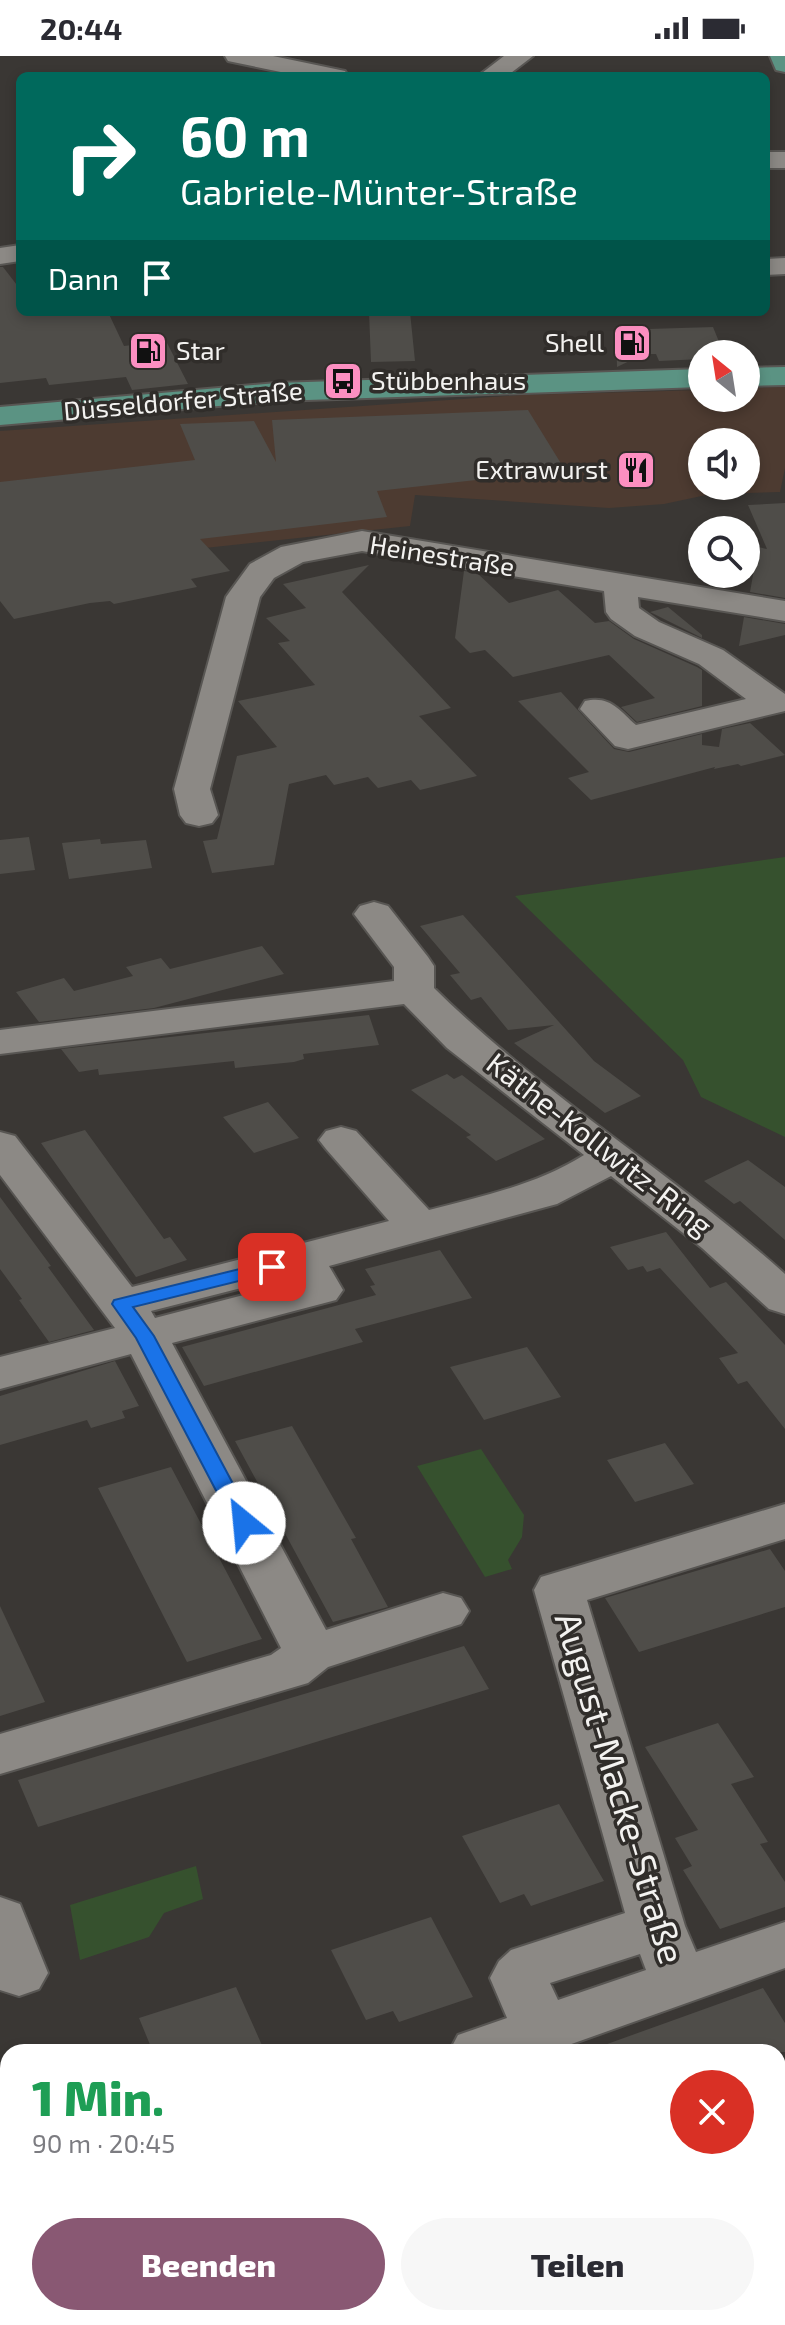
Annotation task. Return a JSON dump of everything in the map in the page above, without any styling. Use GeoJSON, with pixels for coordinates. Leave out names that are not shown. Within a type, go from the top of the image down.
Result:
{"type":"FeatureCollection","features":[{"type":"Feature","properties":{"kind":"main road"},"geometry":{"type":"LineString","coordinates":[[782,56],[785,65]]}},
{"type":"Feature","properties":{"kind":"main road"},"geometry":{"type":"LineString","coordinates":[[760,377],[785,376]]}},
{"type":"Feature","properties":{"kind":"main road","name":"Düsseldorfer Straße"},"geometry":{"type":"LineString","coordinates":[[0,416],[277,392],[688,378]]}},
{"type":"Feature","properties":{"kind":"street"},"geometry":{"type":"LineString","coordinates":[[237,56],[276,59],[322,72]]}},
{"type":"Feature","properties":{"kind":"street"},"geometry":{"type":"LineString","coordinates":[[496,72],[521,56]]}},
{"type":"Feature","properties":{"kind":"street","name":"Heinestraße"},"geometry":{"type":"LineString","coordinates":[[199,815],[192,789],[243,597],[262,571],[293,554],[362,541],[785,611]]}},
{"type":"Feature","properties":{"kind":"street"},"geometry":{"type":"LineString","coordinates":[[598,709],[628,738],[774,703],[711,657],[647,629],[623,612],[620,586]]}},
{"type":"Feature","properties":{"kind":"street"},"geometry":{"type":"LineString","coordinates":[[0,1042],[414,991],[414,966],[374,914]]}},
{"type":"Feature","properties":{"kind":"street","name":"Käthe-Kollwitz-Ring"},"geometry":{"type":"LineString","coordinates":[[414,991],[462,1039],[718,1238],[785,1299]]}},
{"type":"Feature","properties":{"kind":"street"},"geometry":{"type":"LineString","coordinates":[[341,1140],[420,1228]]}},
{"type":"Feature","properties":{"kind":"street"},"geometry":{"type":"LineString","coordinates":[[0,1145],[133,1320],[300,1629],[310,1654]]}},
{"type":"Feature","properties":{"kind":"street"},"geometry":{"type":"LineString","coordinates":[[0,1373],[133,1320],[302,1259],[541,1194],[574,1180],[611,1157]]}},
{"type":"Feature","properties":{"kind":"street","name":"August-Macke-Straße"},"geometry":{"type":"LineString","coordinates":[[679,1981],[657,1926],[559,1590],[785,1521]]}},
{"type":"Feature","properties":{"kind":"street"},"geometry":{"type":"LineString","coordinates":[[0,1754],[289,1669],[310,1654],[443,1611]]}},
{"type":"Feature","properties":{"kind":"street"},"geometry":{"type":"LineString","coordinates":[[0,1920],[19,1973]]}},
{"type":"Feature","properties":{"kind":"street"},"geometry":{"type":"LineString","coordinates":[[657,1926],[531,1966],[519,1978],[512,2044],[785,1945]]}},
{"type":"Feature","properties":{"kind":"shaded area"},"geometry":{"type":"Polygon","coordinates":[[[785,387],[785,468],[780,492],[760,493],[760,428],[688,428],[688,499],[664,504],[609,508],[415,495],[410,526],[0,570],[0,431],[522,395],[688,390],[688,412],[760,412],[760,388],[785,387]]]}},
{"type":"Feature","properties":{"kind":"green space"},"geometry":{"type":"Polygon","coordinates":[[[785,857],[785,1137],[701,1097],[683,1060],[515,896],[785,857]]]}},
{"type":"Feature","properties":{"kind":"green space"},"geometry":{"type":"Polygon","coordinates":[[[481,1449],[524,1515],[522,1537],[508,1560],[512,1569],[485,1577],[417,1466],[481,1449]]]}},
{"type":"Feature","properties":{"kind":"green space"},"geometry":{"type":"Polygon","coordinates":[[[196,1866],[203,1899],[164,1913],[149,1937],[80,1960],[70,1905],[196,1866]]]}},
{"type":"Feature","properties":{"kind":"building"},"geometry":{"type":"Polygon","coordinates":[[[0,267],[3,267],[16,284],[16,316],[110,316],[124,346],[166,341],[188,384],[132,390],[126,377],[49,385],[46,378],[0,383],[0,267]]]}},
{"type":"Feature","properties":{"kind":"building"},"geometry":{"type":"Polygon","coordinates":[[[369,316],[410,316],[415,361],[371,362],[369,316]]]}},
{"type":"Feature","properties":{"kind":"building"},"geometry":{"type":"Polygon","coordinates":[[[713,327],[718,340],[688,340],[688,360],[659,361],[656,354],[644,354],[617,367],[616,330],[713,327]]]}},
{"type":"Feature","properties":{"kind":"building"},"geometry":{"type":"Polygon","coordinates":[[[528,410],[565,470],[377,491],[387,517],[200,539],[230,571],[191,579],[197,587],[114,604],[110,601],[90,603],[14,619],[0,601],[0,482],[195,460],[180,424],[254,421],[276,462],[272,420],[528,410]]]}},
{"type":"Feature","properties":{"kind":"building"},"geometry":{"type":"Polygon","coordinates":[[[785,503],[785,598],[750,592],[751,588],[760,588],[760,547],[767,549],[760,533],[760,516],[753,516],[748,505],[785,503]]]}},
{"type":"Feature","properties":{"kind":"building"},"geometry":{"type":"Polygon","coordinates":[[[369,565],[342,592],[451,708],[419,716],[477,776],[420,790],[411,780],[378,788],[368,777],[334,785],[326,775],[289,784],[274,865],[212,873],[203,841],[217,839],[237,756],[277,747],[238,701],[315,685],[278,643],[290,641],[266,618],[306,608],[283,584],[369,565]]]}},
{"type":"Feature","properties":{"kind":"building"},"geometry":{"type":"Polygon","coordinates":[[[464,571],[477,573],[509,603],[558,590],[595,623],[609,621],[634,639],[697,667],[702,670],[702,706],[637,722],[621,707],[655,698],[609,655],[513,677],[485,650],[470,653],[455,638],[464,571]]]}},
{"type":"Feature","properties":{"kind":"building"},"geometry":{"type":"Polygon","coordinates":[[[668,607],[702,635],[702,638],[650,612],[668,607]]]}},
{"type":"Feature","properties":{"kind":"building"},"geometry":{"type":"Polygon","coordinates":[[[744,617],[785,624],[785,635],[739,646],[744,617]]]}},
{"type":"Feature","properties":{"kind":"building"},"geometry":{"type":"Polygon","coordinates":[[[561,692],[614,749],[629,752],[702,734],[702,745],[719,747],[722,729],[750,723],[785,755],[741,766],[715,767],[591,800],[568,778],[589,772],[518,701],[561,692]]]}},
{"type":"Feature","properties":{"kind":"building"},"geometry":{"type":"Polygon","coordinates":[[[29,837],[35,870],[0,874],[0,840],[29,837]]]}},
{"type":"Feature","properties":{"kind":"building"},"geometry":{"type":"Polygon","coordinates":[[[100,839],[101,844],[146,840],[152,868],[69,879],[62,843],[100,839]]]}},
{"type":"Feature","properties":{"kind":"building"},"geometry":{"type":"Polygon","coordinates":[[[463,915],[594,1061],[641,1096],[605,1113],[514,1043],[554,1025],[508,1030],[481,997],[471,1000],[450,975],[460,973],[420,926],[463,915]]]}},
{"type":"Feature","properties":{"kind":"building"},"geometry":{"type":"Polygon","coordinates":[[[262,946],[284,974],[154,1008],[39,1022],[16,992],[64,978],[74,991],[133,976],[126,967],[161,958],[170,969],[262,946]]]}},
{"type":"Feature","properties":{"kind":"building"},"geometry":{"type":"Polygon","coordinates":[[[369,1015],[379,1045],[303,1054],[304,1059],[294,1062],[235,1068],[234,1061],[99,1075],[98,1069],[79,1072],[61,1049],[369,1015]]]}},
{"type":"Feature","properties":{"kind":"building"},"geometry":{"type":"Polygon","coordinates":[[[447,1074],[454,1079],[462,1075],[545,1139],[496,1161],[466,1137],[471,1135],[411,1090],[447,1074]]]}},
{"type":"Feature","properties":{"kind":"building"},"geometry":{"type":"Polygon","coordinates":[[[268,1102],[299,1138],[254,1153],[223,1117],[268,1102]]]}},
{"type":"Feature","properties":{"kind":"building"},"geometry":{"type":"Polygon","coordinates":[[[85,1130],[164,1239],[170,1237],[187,1260],[136,1277],[41,1143],[85,1130]]]}},
{"type":"Feature","properties":{"kind":"building"},"geometry":{"type":"Polygon","coordinates":[[[748,1160],[785,1187],[785,1240],[740,1201],[734,1204],[704,1181],[748,1160]]]}},
{"type":"Feature","properties":{"kind":"building"},"geometry":{"type":"Polygon","coordinates":[[[0,1197],[94,1330],[49,1342],[19,1300],[22,1299],[0,1269],[0,1197]]]}},
{"type":"Feature","properties":{"kind":"building"},"geometry":{"type":"Polygon","coordinates":[[[666,1232],[710,1288],[726,1282],[785,1345],[785,1429],[747,1381],[738,1384],[719,1358],[738,1353],[660,1268],[647,1272],[643,1266],[628,1270],[610,1247],[666,1232]]]}},
{"type":"Feature","properties":{"kind":"building"},"geometry":{"type":"Polygon","coordinates":[[[440,1250],[472,1298],[355,1329],[363,1342],[204,1386],[182,1347],[376,1295],[370,1286],[375,1285],[365,1269],[440,1250]]]}},
{"type":"Feature","properties":{"kind":"building"},"geometry":{"type":"Polygon","coordinates":[[[527,1347],[561,1397],[484,1420],[450,1367],[527,1347]]]}},
{"type":"Feature","properties":{"kind":"building"},"geometry":{"type":"Polygon","coordinates":[[[115,1361],[139,1406],[122,1411],[125,1418],[91,1428],[87,1420],[0,1445],[0,1396],[115,1361]]]}},
{"type":"Feature","properties":{"kind":"building"},"geometry":{"type":"Polygon","coordinates":[[[292,1426],[356,1538],[351,1539],[388,1607],[333,1622],[235,1441],[292,1426]]]}},
{"type":"Feature","properties":{"kind":"building"},"geometry":{"type":"Polygon","coordinates":[[[665,1443],[694,1484],[635,1502],[607,1460],[665,1443]]]}},
{"type":"Feature","properties":{"kind":"building"},"geometry":{"type":"Polygon","coordinates":[[[171,1467],[262,1639],[187,1662],[98,1488],[171,1467]]]}},
{"type":"Feature","properties":{"kind":"building"},"geometry":{"type":"Polygon","coordinates":[[[770,1549],[785,1571],[785,1607],[639,1652],[605,1598],[770,1549]]]}},
{"type":"Feature","properties":{"kind":"building"},"geometry":{"type":"Polygon","coordinates":[[[0,1606],[45,1702],[0,1716],[0,1606]]]}},
{"type":"Feature","properties":{"kind":"building"},"geometry":{"type":"Polygon","coordinates":[[[464,1646],[489,1689],[38,1827],[18,1780],[464,1646]]]}},
{"type":"Feature","properties":{"kind":"building"},"geometry":{"type":"Polygon","coordinates":[[[718,1723],[754,1777],[731,1784],[768,1842],[760,1844],[785,1882],[785,1907],[720,1929],[683,1870],[692,1866],[675,1838],[698,1830],[645,1747],[718,1723]]]}},
{"type":"Feature","properties":{"kind":"building"},"geometry":{"type":"Polygon","coordinates":[[[559,1804],[604,1881],[531,1906],[524,1894],[500,1903],[462,1836],[559,1804]]]}},
{"type":"Feature","properties":{"kind":"building"},"geometry":{"type":"Polygon","coordinates":[[[431,1917],[473,1997],[399,2022],[393,2011],[366,2020],[331,1950],[431,1917]]]}},
{"type":"Feature","properties":{"kind":"building"},"geometry":{"type":"Polygon","coordinates":[[[236,1987],[261,2044],[150,2044],[139,2018],[236,1987]]]}},
{"type":"Feature","properties":{"kind":"building"},"geometry":{"type":"Polygon","coordinates":[[[763,1988],[785,2023],[785,2044],[607,2044],[763,1988]]]}},
{"type":"Feature","properties":{"kind":"place","name":"Shell"},"geometry":{"type":"Point","coordinates":[632,343]}},
{"type":"Feature","properties":{"kind":"place","name":"Star"},"geometry":{"type":"Point","coordinates":[148,351]}},
{"type":"Feature","properties":{"kind":"place","name":"Stübbenhaus"},"geometry":{"type":"Point","coordinates":[343,381]}},
{"type":"Feature","properties":{"kind":"place","name":"Extrawurst"},"geometry":{"type":"Point","coordinates":[636,470]}},
{"type":"Feature","properties":{"kind":"route"},"geometry":{"type":"LineString","coordinates":[[244,1523],[145,1336],[121,1304],[272,1267]]}}]}
